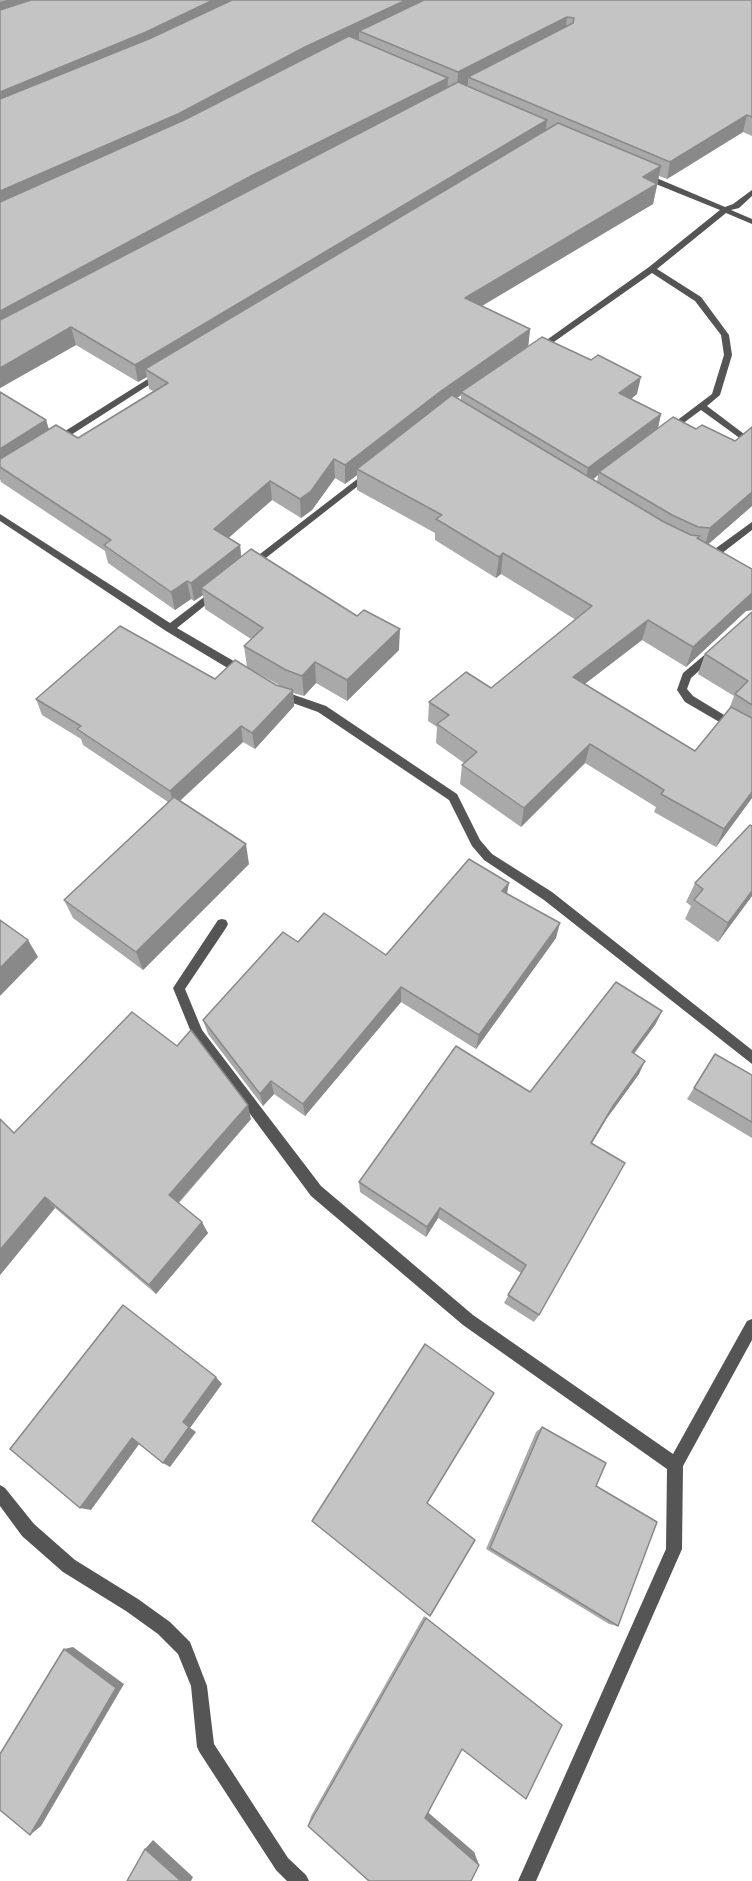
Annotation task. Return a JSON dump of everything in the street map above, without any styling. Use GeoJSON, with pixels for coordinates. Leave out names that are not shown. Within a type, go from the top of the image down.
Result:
{"type":"FeatureCollection","features":[{"type":"Feature","properties":{"kind":"street"},"geometry":{"type":"LineString","coordinates":[[638,173],[752,222]]}},
{"type":"Feature","properties":{"kind":"street"},"geometry":{"type":"LineString","coordinates":[[527,356],[652,269],[725,210],[736,206],[752,192]]}},
{"type":"Feature","properties":{"kind":"street"},"geometry":{"type":"LineString","coordinates":[[652,269],[698,299],[725,335],[728,355],[716,395],[656,439]]}},
{"type":"Feature","properties":{"kind":"street"},"geometry":{"type":"LineString","coordinates":[[47,447],[172,368]]}},
{"type":"Feature","properties":{"kind":"street"},"geometry":{"type":"LineString","coordinates":[[701,406],[752,444]]}},
{"type":"Feature","properties":{"kind":"street"},"geometry":{"type":"LineString","coordinates":[[246,569],[378,466]]}},
{"type":"Feature","properties":{"kind":"street"},"geometry":{"type":"LineString","coordinates":[[0,517],[170,628],[252,677]]}},
{"type":"Feature","properties":{"kind":"street"},"geometry":{"type":"LineString","coordinates":[[698,553],[714,555],[752,525]]}},
{"type":"Feature","properties":{"kind":"street"},"geometry":{"type":"LineString","coordinates":[[170,628],[227,584]]}},
{"type":"Feature","properties":{"kind":"street"},"geometry":{"type":"LineString","coordinates":[[719,646],[687,676],[682,690],[688,699],[752,737]]}},
{"type":"Feature","properties":{"kind":"street"},"geometry":{"type":"LineString","coordinates":[[272,690],[322,709],[453,797],[476,843],[488,857],[548,896],[752,1058]]}},
{"type":"Feature","properties":{"kind":"street"},"geometry":{"type":"LineString","coordinates":[[222,924],[179,988],[197,1033],[316,1191],[468,1320],[675,1465]]}},
{"type":"Feature","properties":{"kind":"street"},"geometry":{"type":"LineString","coordinates":[[527,1881],[674,1549],[675,1465],[752,1326]]}},
{"type":"Feature","properties":{"kind":"street"},"geometry":{"type":"LineString","coordinates":[[0,1493],[28,1530],[69,1566],[164,1628],[183,1648],[199,1686],[206,1747],[282,1864],[300,1881]]}},
{"type":"Feature","properties":{"kind":"building"},"geometry":{"type":"Polygon","coordinates":[[[31,0],[213,0],[146,32],[0,92],[0,10],[31,0]]]}},
{"type":"Feature","properties":{"kind":"building"},"geometry":{"type":"Polygon","coordinates":[[[232,0],[406,0],[305,47],[178,114],[0,191],[0,99],[151,38],[232,0]]]}},
{"type":"Feature","properties":{"kind":"building"},"geometry":{"type":"Polygon","coordinates":[[[424,0],[752,0],[752,117],[747,115],[670,162],[468,77],[573,23],[574,18],[567,17],[458,72],[359,31],[424,0]]]}},
{"type":"Feature","properties":{"kind":"building"},"geometry":{"type":"Polygon","coordinates":[[[349,36],[448,78],[251,176],[0,311],[0,202],[184,120],[349,36]]]}},
{"type":"Feature","properties":{"kind":"building"},"geometry":{"type":"Polygon","coordinates":[[[458,82],[547,120],[135,365],[71,327],[0,368],[0,320],[458,82]]]}},
{"type":"Feature","properties":{"kind":"building"},"geometry":{"type":"Polygon","coordinates":[[[558,123],[661,166],[643,177],[657,184],[465,298],[530,329],[441,391],[345,465],[334,459],[311,491],[300,499],[270,481],[214,529],[240,545],[191,583],[187,581],[171,592],[104,545],[111,540],[0,467],[0,459],[56,425],[78,438],[168,383],[145,369],[558,123]]]}},
{"type":"Feature","properties":{"kind":"building"},"geometry":{"type":"Polygon","coordinates":[[[542,337],[591,360],[598,355],[641,377],[619,393],[661,414],[588,468],[461,392],[542,337]]]}},
{"type":"Feature","properties":{"kind":"building"},"geometry":{"type":"Polygon","coordinates":[[[0,392],[46,420],[0,449],[0,392]]]}},
{"type":"Feature","properties":{"kind":"building"},"geometry":{"type":"Polygon","coordinates":[[[452,395],[664,522],[691,535],[700,536],[697,538],[752,569],[752,593],[693,647],[648,620],[573,677],[695,751],[731,707],[752,718],[752,792],[724,829],[661,794],[664,790],[590,744],[524,808],[462,765],[477,752],[437,724],[449,715],[429,702],[466,672],[491,688],[592,606],[503,553],[499,557],[436,519],[442,515],[357,469],[452,395]]]}},
{"type":"Feature","properties":{"kind":"building"},"geometry":{"type":"Polygon","coordinates":[[[673,417],[696,429],[702,425],[735,441],[752,427],[752,492],[710,528],[698,527],[672,515],[599,472],[673,417]]]}},
{"type":"Feature","properties":{"kind":"building"},"geometry":{"type":"Polygon","coordinates":[[[251,549],[357,616],[364,610],[400,629],[347,680],[315,662],[302,676],[286,670],[244,646],[263,628],[201,588],[251,549]]]}},
{"type":"Feature","properties":{"kind":"building"},"geometry":{"type":"Polygon","coordinates":[[[752,612],[752,705],[735,694],[748,681],[705,654],[752,612]]]}},
{"type":"Feature","properties":{"kind":"building"},"geometry":{"type":"Polygon","coordinates":[[[120,626],[215,679],[235,660],[276,685],[293,690],[252,733],[241,726],[170,791],[77,729],[81,726],[36,699],[120,626]]]}},
{"type":"Feature","properties":{"kind":"building"},"geometry":{"type":"Polygon","coordinates":[[[174,797],[246,844],[136,952],[64,900],[174,797]]]}},
{"type":"Feature","properties":{"kind":"building"},"geometry":{"type":"Polygon","coordinates":[[[750,825],[752,826],[752,891],[728,923],[694,900],[703,889],[695,883],[750,825]]]}},
{"type":"Feature","properties":{"kind":"building"},"geometry":{"type":"Polygon","coordinates":[[[469,859],[509,883],[502,891],[560,923],[479,1035],[401,987],[303,1104],[271,1081],[260,1094],[203,1020],[283,932],[298,942],[324,913],[386,955],[469,859]]]}},
{"type":"Feature","properties":{"kind":"building"},"geometry":{"type":"Polygon","coordinates":[[[0,920],[28,940],[0,968],[0,920]]]}},
{"type":"Feature","properties":{"kind":"building"},"geometry":{"type":"Polygon","coordinates":[[[616,982],[662,1011],[632,1052],[645,1061],[613,1106],[591,1143],[625,1163],[539,1315],[508,1295],[526,1265],[440,1208],[427,1227],[359,1182],[456,1046],[530,1092],[616,982]]]}},
{"type":"Feature","properties":{"kind":"building"},"geometry":{"type":"Polygon","coordinates":[[[132,1012],[177,1046],[191,1030],[248,1105],[169,1195],[202,1222],[149,1285],[45,1197],[0,1250],[0,1119],[14,1133],[132,1012]]]}},
{"type":"Feature","properties":{"kind":"building"},"geometry":{"type":"Polygon","coordinates":[[[715,1054],[752,1075],[752,1122],[694,1088],[715,1054]]]}},
{"type":"Feature","properties":{"kind":"building"},"geometry":{"type":"Polygon","coordinates":[[[123,1305],[216,1377],[183,1422],[189,1427],[163,1463],[132,1438],[80,1508],[10,1449],[123,1305]]]}},
{"type":"Feature","properties":{"kind":"building"},"geometry":{"type":"Polygon","coordinates":[[[425,1344],[494,1393],[427,1503],[475,1540],[430,1616],[312,1521],[425,1344]]]}},
{"type":"Feature","properties":{"kind":"building"},"geometry":{"type":"Polygon","coordinates":[[[542,1427],[606,1463],[596,1486],[657,1522],[618,1626],[490,1548],[542,1427]]]}},
{"type":"Feature","properties":{"kind":"building"},"geometry":{"type":"Polygon","coordinates":[[[426,1618],[562,1725],[526,1799],[462,1749],[425,1818],[479,1865],[471,1881],[369,1881],[308,1826],[426,1618]]]}},
{"type":"Feature","properties":{"kind":"building"},"geometry":{"type":"Polygon","coordinates":[[[64,1649],[116,1688],[30,1835],[0,1810],[0,1754],[64,1649]]]}},
{"type":"Feature","properties":{"kind":"building"},"geometry":{"type":"Polygon","coordinates":[[[145,1849],[181,1881],[127,1881],[145,1849]]]}}]}
